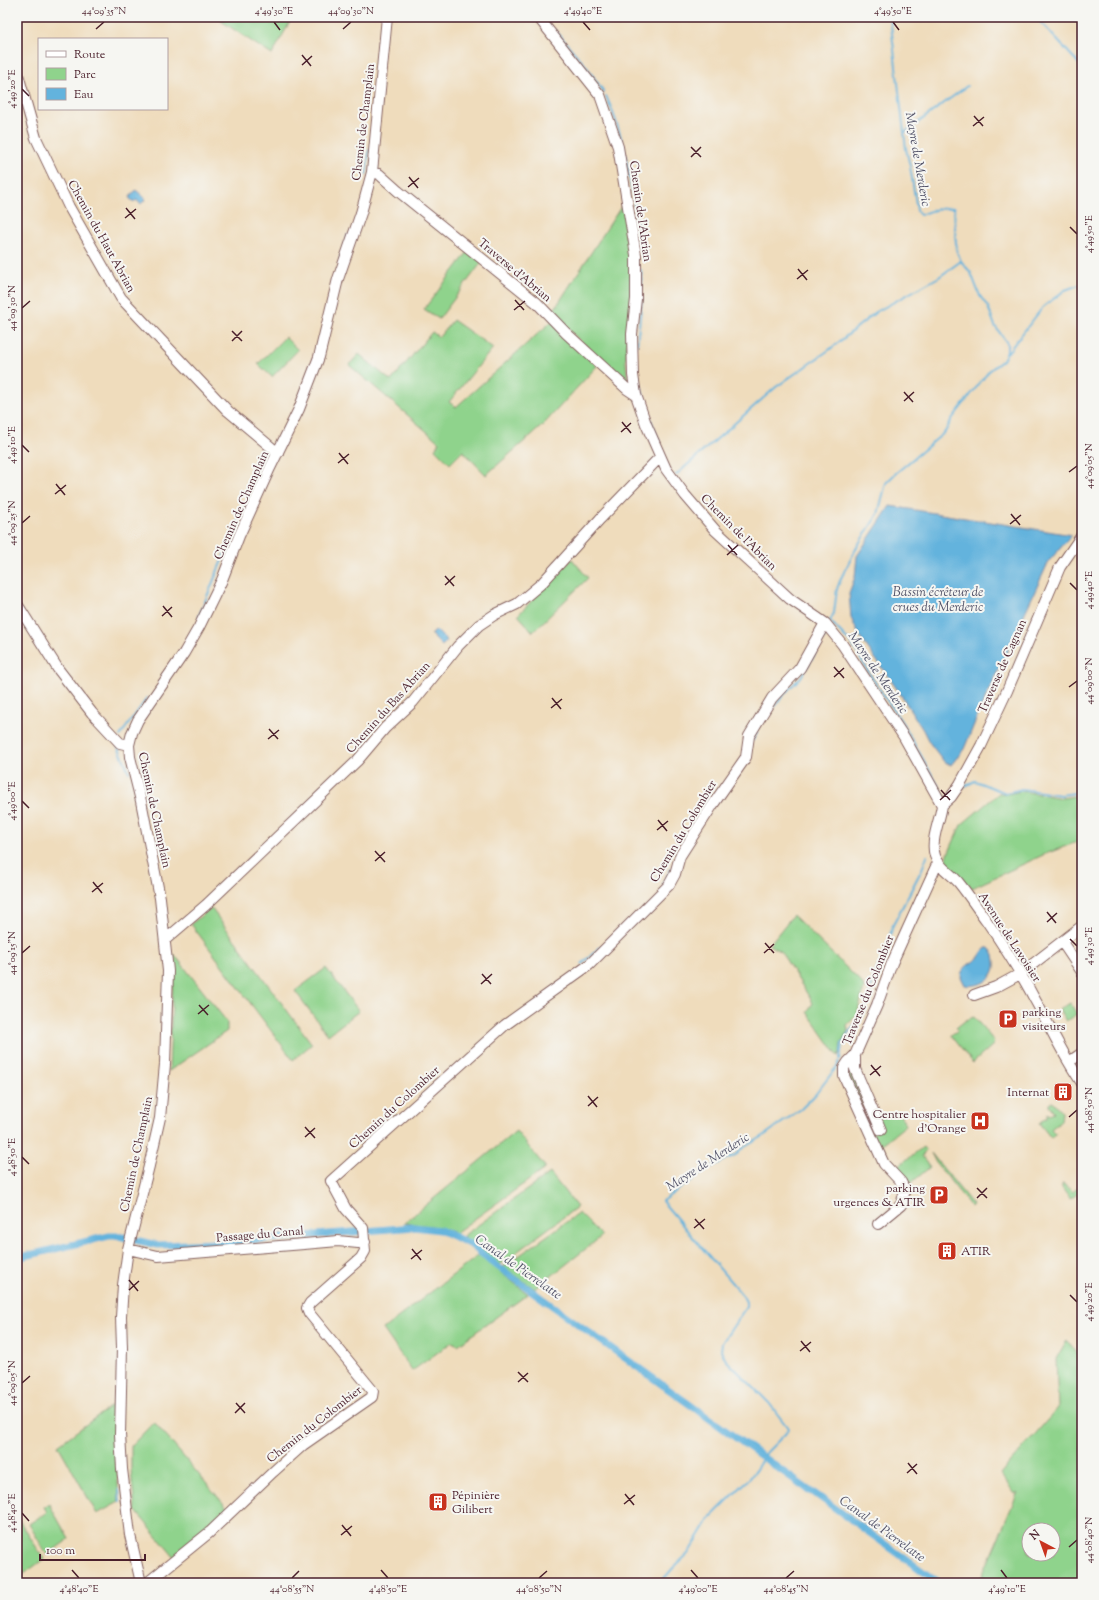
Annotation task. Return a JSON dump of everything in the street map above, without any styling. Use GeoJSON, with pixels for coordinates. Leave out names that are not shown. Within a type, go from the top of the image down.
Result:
{"type":"FeatureCollection","features":[{"type":"Feature","properties":{"kind":"street","name":"Chemin de Champlain"},"geometry":{"type":"LineString","coordinates":[[141,1583],[127,1516],[120,1434],[123,1285],[128,1250],[160,1118],[163,1095],[168,971],[160,898],[141,801],[130,757],[132,732],[138,720],[184,653],[199,627],[222,580],[239,536],[299,409],[319,357],[338,279],[361,213],[372,172],[388,17]]}},
{"type":"Feature","properties":{"kind":"street","name":"Chemin de l'Abrian"},"geometry":{"type":"LineString","coordinates":[[538,17],[600,95],[618,147],[636,255],[636,299],[632,334],[633,375],[636,395],[666,469],[685,495],[715,530],[790,599],[826,623],[867,680],[904,737],[941,803]]}},
{"type":"Feature","properties":{"kind":"street","name":"Chemin du Haut Abrian"},"geometry":{"type":"LineString","coordinates":[[17,71],[36,138],[69,207],[121,298],[228,411],[278,453]]}},
{"type":"Feature","properties":{"kind":"street","name":"Traverse d'Abrian"},"geometry":{"type":"LineString","coordinates":[[372,172],[379,174],[537,303],[566,334],[627,389],[636,395]]}},
{"type":"Feature","properties":{"kind":"street","name":"Chemin du Bas Abrian"},"geometry":{"type":"LineString","coordinates":[[165,940],[206,906],[357,761],[385,728],[413,702],[458,646],[479,625],[494,615],[517,604],[542,583],[600,519],[660,457]]}},
{"type":"Feature","properties":{"kind":"street","name":"Traverse de Cagnan"},"geometry":{"type":"LineString","coordinates":[[941,803],[955,791],[981,746],[1007,691],[1060,567],[1082,535]]}},
{"type":"Feature","properties":{"kind":"street"},"geometry":{"type":"LineString","coordinates":[[17,604],[58,669],[92,713],[120,743],[130,745]]}},
{"type":"Feature","properties":{"kind":"street","name":"Chemin du Colombier"},"geometry":{"type":"LineString","coordinates":[[147,1583],[210,1532],[272,1472],[303,1445],[372,1397],[373,1391],[309,1313],[308,1308],[310,1303],[361,1258],[365,1251],[364,1235],[346,1209],[331,1181],[506,1025],[589,965],[668,885],[675,874],[680,856],[746,757],[749,736],[772,698],[800,668],[826,623]]}},
{"type":"Feature","properties":{"kind":"street"},"geometry":{"type":"LineString","coordinates":[[938,862],[935,855],[934,837],[941,817],[941,803]]}},
{"type":"Feature","properties":{"kind":"street","name":"Avenue de Lavoisier"},"geometry":{"type":"LineString","coordinates":[[938,862],[959,882],[986,920],[1020,974],[1082,1083]]}},
{"type":"Feature","properties":{"kind":"street","name":"Traverse du Colombier"},"geometry":{"type":"LineString","coordinates":[[878,1224],[901,1205],[905,1190],[884,1164],[844,1076],[844,1068],[855,1055],[877,1005],[892,963],[938,862]]}},
{"type":"Feature","properties":{"kind":"street"},"geometry":{"type":"LineString","coordinates":[[974,995],[996,987],[1020,974],[1082,926]]}},
{"type":"Feature","properties":{"kind":"street"},"geometry":{"type":"LineString","coordinates":[[1062,942],[1082,972]]}},
{"type":"Feature","properties":{"kind":"street"},"geometry":{"type":"LineString","coordinates":[[1069,1062],[1082,1054]]}},
{"type":"Feature","properties":{"kind":"street"},"geometry":{"type":"LineString","coordinates":[[855,1055],[855,1069],[881,1130]]}},
{"type":"Feature","properties":{"kind":"street","name":"Passage du Canal"},"geometry":{"type":"LineString","coordinates":[[128,1250],[158,1256],[338,1241],[358,1243],[364,1235]]}},
{"type":"Feature","properties":{"kind":"green space"},"geometry":{"type":"Polygon","coordinates":[[[223,17],[292,18],[272,55],[221,21],[223,17]]]}},
{"type":"Feature","properties":{"kind":"green space"},"geometry":{"type":"Polygon","coordinates":[[[624,202],[632,253],[631,301],[627,331],[626,362],[628,385],[606,367],[552,313],[624,202]]]}},
{"type":"Feature","properties":{"kind":"green space"},"geometry":{"type":"Polygon","coordinates":[[[468,252],[482,262],[439,319],[424,309],[468,252]]]}},
{"type":"Feature","properties":{"kind":"green space"},"geometry":{"type":"Polygon","coordinates":[[[453,320],[493,348],[449,402],[456,407],[552,321],[597,366],[543,425],[486,475],[463,451],[450,464],[435,449],[439,442],[349,365],[359,354],[391,381],[432,332],[439,337],[453,320]]]}},
{"type":"Feature","properties":{"kind":"green space"},"geometry":{"type":"Polygon","coordinates":[[[285,337],[298,350],[272,377],[258,364],[285,337]]]}},
{"type":"Feature","properties":{"kind":"green space"},"geometry":{"type":"Polygon","coordinates":[[[572,559],[588,578],[533,632],[518,615],[572,559]]]}},
{"type":"Feature","properties":{"kind":"green space"},"geometry":{"type":"Polygon","coordinates":[[[1022,791],[1062,798],[1082,795],[1082,840],[1043,855],[972,888],[944,863],[961,825],[999,793],[1007,794],[1022,791]]]}},
{"type":"Feature","properties":{"kind":"green space"},"geometry":{"type":"Polygon","coordinates":[[[211,908],[312,1044],[293,1060],[191,924],[211,908]]]}},
{"type":"Feature","properties":{"kind":"green space"},"geometry":{"type":"Polygon","coordinates":[[[793,915],[862,983],[864,988],[857,1015],[847,1025],[848,1031],[841,1043],[838,1056],[807,1012],[813,1003],[781,952],[769,945],[793,915]]]}},
{"type":"Feature","properties":{"kind":"green space"},"geometry":{"type":"Polygon","coordinates":[[[174,954],[227,1022],[227,1031],[169,1071],[174,954]]]}},
{"type":"Feature","properties":{"kind":"green space"},"geometry":{"type":"Polygon","coordinates":[[[326,968],[359,1011],[328,1035],[295,991],[326,968]]]}},
{"type":"Feature","properties":{"kind":"green space"},"geometry":{"type":"Polygon","coordinates":[[[1070,1003],[1077,1014],[1066,1021],[1059,1010],[1070,1003]]]}},
{"type":"Feature","properties":{"kind":"green space"},"geometry":{"type":"Polygon","coordinates":[[[974,1017],[994,1041],[993,1045],[973,1063],[951,1035],[958,1030],[956,1028],[966,1020],[974,1017]]]}},
{"type":"Feature","properties":{"kind":"green space"},"geometry":{"type":"Polygon","coordinates":[[[849,1066],[874,1119],[900,1114],[906,1125],[881,1145],[897,1167],[923,1147],[926,1151],[922,1156],[930,1167],[910,1184],[904,1186],[885,1164],[846,1070],[849,1066]]]}},
{"type":"Feature","properties":{"kind":"green space"},"geometry":{"type":"Polygon","coordinates":[[[1052,1101],[1062,1112],[1061,1121],[1051,1129],[1056,1134],[1051,1138],[1039,1123],[1047,1117],[1048,1113],[1050,1115],[1054,1112],[1049,1105],[1052,1101]]]}},
{"type":"Feature","properties":{"kind":"green space"},"geometry":{"type":"Polygon","coordinates":[[[516,1131],[546,1168],[455,1233],[439,1227],[404,1223],[516,1131]]]}},
{"type":"Feature","properties":{"kind":"green space"},"geometry":{"type":"Polygon","coordinates":[[[931,1153],[973,1205],[971,1207],[936,1163],[931,1153]]]}},
{"type":"Feature","properties":{"kind":"green space"},"geometry":{"type":"Polygon","coordinates":[[[550,1173],[577,1207],[498,1266],[463,1236],[550,1173]]]}},
{"type":"Feature","properties":{"kind":"green space"},"geometry":{"type":"Polygon","coordinates":[[[1064,1183],[1072,1192],[1081,1186],[1082,1191],[1070,1199],[1062,1188],[1064,1183]]]}},
{"type":"Feature","properties":{"kind":"green space"},"geometry":{"type":"Polygon","coordinates":[[[579,1213],[602,1236],[535,1289],[503,1267],[579,1213]]]}},
{"type":"Feature","properties":{"kind":"green space"},"geometry":{"type":"Polygon","coordinates":[[[479,1255],[528,1294],[458,1345],[452,1342],[412,1371],[383,1329],[479,1255]]]}},
{"type":"Feature","properties":{"kind":"green space"},"geometry":{"type":"Polygon","coordinates":[[[1067,1340],[1082,1360],[1082,1494],[1080,1496],[1082,1497],[1082,1583],[979,1583],[1018,1492],[1015,1494],[1000,1474],[1058,1408],[1056,1359],[1067,1340]]]}},
{"type":"Feature","properties":{"kind":"green space"},"geometry":{"type":"Polygon","coordinates":[[[114,1404],[119,1502],[97,1514],[58,1445],[114,1404]]]}},
{"type":"Feature","properties":{"kind":"green space"},"geometry":{"type":"Polygon","coordinates":[[[154,1422],[229,1510],[175,1558],[135,1510],[131,1470],[131,1446],[154,1422]]]}},
{"type":"Feature","properties":{"kind":"green space"},"geometry":{"type":"Polygon","coordinates":[[[49,1504],[69,1539],[47,1555],[29,1524],[47,1512],[44,1507],[49,1504]]]}},
{"type":"Feature","properties":{"kind":"green space"},"geometry":{"type":"Polygon","coordinates":[[[17,1517],[44,1559],[17,1579],[17,1517]]]}},
{"type":"Feature","properties":{"kind":"water"},"geometry":{"type":"Polygon","coordinates":[[[136,190],[146,199],[141,204],[136,200],[134,202],[129,198],[136,190]]]}},
{"type":"Feature","properties":{"kind":"water","name":"Bassin écrêteur de crues du Merderic"},"geometry":{"type":"Polygon","coordinates":[[[890,506],[1072,535],[1049,561],[982,705],[964,749],[951,765],[945,763],[929,742],[899,692],[860,637],[851,618],[849,593],[855,577],[857,556],[890,506]]]}},
{"type":"Feature","properties":{"kind":"water"},"geometry":{"type":"Polygon","coordinates":[[[436,630],[447,641],[442,646],[431,635],[436,630]]]}},
{"type":"Feature","properties":{"kind":"water"},"geometry":{"type":"Polygon","coordinates":[[[986,948],[989,948],[994,956],[995,968],[993,973],[986,981],[982,983],[971,986],[965,985],[961,974],[967,966],[978,958],[986,948]]]}},
{"type":"Feature","properties":{"kind":"waterway","name":"Mayre de Merderic"},"geometry":{"type":"LineString","coordinates":[[890,17],[906,149],[917,210],[920,215],[937,209],[954,208],[957,252],[961,261],[971,273],[980,296],[988,307],[995,326],[1007,343],[1007,352],[1003,360],[989,371],[952,419],[945,432],[886,483],[878,514],[858,545],[841,578],[837,589],[834,613],[830,621],[852,644],[872,678],[903,724],[944,796]]}},
{"type":"Feature","properties":{"kind":"waterway"},"geometry":{"type":"LineString","coordinates":[[1036,17],[1082,67]]}},
{"type":"Feature","properties":{"kind":"waterway"},"geometry":{"type":"LineString","coordinates":[[555,30],[586,66],[604,92]]}},
{"type":"Feature","properties":{"kind":"waterway"},"geometry":{"type":"LineString","coordinates":[[904,133],[967,86]]}},
{"type":"Feature","properties":{"kind":"waterway"},"geometry":{"type":"LineString","coordinates":[[606,96],[612,109],[624,149],[634,203],[640,249]]}},
{"type":"Feature","properties":{"kind":"waterway"},"geometry":{"type":"LineString","coordinates":[[366,175],[369,150]]}},
{"type":"Feature","properties":{"kind":"waterway"},"geometry":{"type":"LineString","coordinates":[[340,259],[348,235]]}},
{"type":"Feature","properties":{"kind":"waterway"},"geometry":{"type":"LineString","coordinates":[[676,475],[776,387],[829,350],[876,312],[939,277],[961,261]]}},
{"type":"Feature","properties":{"kind":"waterway"},"geometry":{"type":"LineString","coordinates":[[641,270],[642,288]]}},
{"type":"Feature","properties":{"kind":"waterway"},"geometry":{"type":"LineString","coordinates":[[1008,352],[1043,307],[1065,290],[1082,284]]}},
{"type":"Feature","properties":{"kind":"waterway"},"geometry":{"type":"LineString","coordinates":[[637,345],[642,298]]}},
{"type":"Feature","properties":{"kind":"waterway"},"geometry":{"type":"LineString","coordinates":[[638,376],[647,410],[660,444]]}},
{"type":"Feature","properties":{"kind":"waterway"},"geometry":{"type":"LineString","coordinates":[[199,616],[239,519],[271,456],[267,450]]}},
{"type":"Feature","properties":{"kind":"waterway"},"geometry":{"type":"LineString","coordinates":[[769,712],[801,677],[827,633]]}},
{"type":"Feature","properties":{"kind":"waterway"},"geometry":{"type":"LineString","coordinates":[[120,736],[147,698]]}},
{"type":"Feature","properties":{"kind":"waterway"},"geometry":{"type":"LineString","coordinates":[[753,740],[757,732]]}},
{"type":"Feature","properties":{"kind":"waterway"},"geometry":{"type":"LineString","coordinates":[[118,746],[129,772]]}},
{"type":"Feature","properties":{"kind":"waterway"},"geometry":{"type":"LineString","coordinates":[[963,787],[975,781],[1006,793],[1022,789],[1061,795],[1082,792]]}},
{"type":"Feature","properties":{"kind":"waterway","name":"Mayre de Merderic"},"geometry":{"type":"LineString","coordinates":[[840,1059],[842,1044],[850,1031],[860,1020],[868,1003],[873,979],[887,946],[893,925],[922,869],[927,856]]}},
{"type":"Feature","properties":{"kind":"waterway"},"geometry":{"type":"LineString","coordinates":[[663,884],[671,869]]}},
{"type":"Feature","properties":{"kind":"waterway"},"geometry":{"type":"LineString","coordinates":[[582,964],[601,946]]}},
{"type":"Feature","properties":{"kind":"waterway","name":"Mayre de Merderic"},"geometry":{"type":"LineString","coordinates":[[660,1583],[688,1554],[710,1518],[751,1477],[767,1452],[786,1433],[788,1428],[769,1403],[727,1361],[721,1351],[722,1343],[746,1307],[746,1302],[743,1296],[662,1201],[711,1167],[737,1154],[743,1148],[762,1137],[801,1109],[815,1095],[839,1062]]}},
{"type":"Feature","properties":{"kind":"waterway"},"geometry":{"type":"LineString","coordinates":[[383,1127],[396,1116]]}},
{"type":"Feature","properties":{"kind":"waterway","name":"Canal de Pierrelatte"},"geometry":{"type":"LineString","coordinates":[[135,1240],[158,1245],[220,1243],[414,1227],[440,1230],[470,1244],[497,1266],[810,1491]]}},
{"type":"Feature","properties":{"kind":"waterway","name":"Canal de Pierrelatte"},"geometry":{"type":"LineString","coordinates":[[17,1258],[109,1236],[127,1238]]}},
{"type":"Feature","properties":{"kind":"waterway"},"geometry":{"type":"LineString","coordinates":[[119,1489],[120,1502]]}},
{"type":"Feature","properties":{"kind":"waterway","name":"Canal de Pierrelatte"},"geometry":{"type":"LineString","coordinates":[[814,1493],[939,1583]]}},
{"type":"Feature","properties":{"kind":"place","name":"parking visiteurs"},"geometry":{"type":"Point","coordinates":[1008,1019]}},
{"type":"Feature","properties":{"kind":"place","name":"Internat"},"geometry":{"type":"Point","coordinates":[1063,1092]}},
{"type":"Feature","properties":{"kind":"place","name":"Centre hospitalier d'Orange"},"geometry":{"type":"Point","coordinates":[980,1121]}},
{"type":"Feature","properties":{"kind":"place","name":"parking urgences & ATIR"},"geometry":{"type":"Point","coordinates":[939,1195]}},
{"type":"Feature","properties":{"kind":"place","name":"ATIR"},"geometry":{"type":"Point","coordinates":[947,1251]}},
{"type":"Feature","properties":{"kind":"place","name":"Pépinière Gilibert"},"geometry":{"type":"Point","coordinates":[438,1502]}}]}
